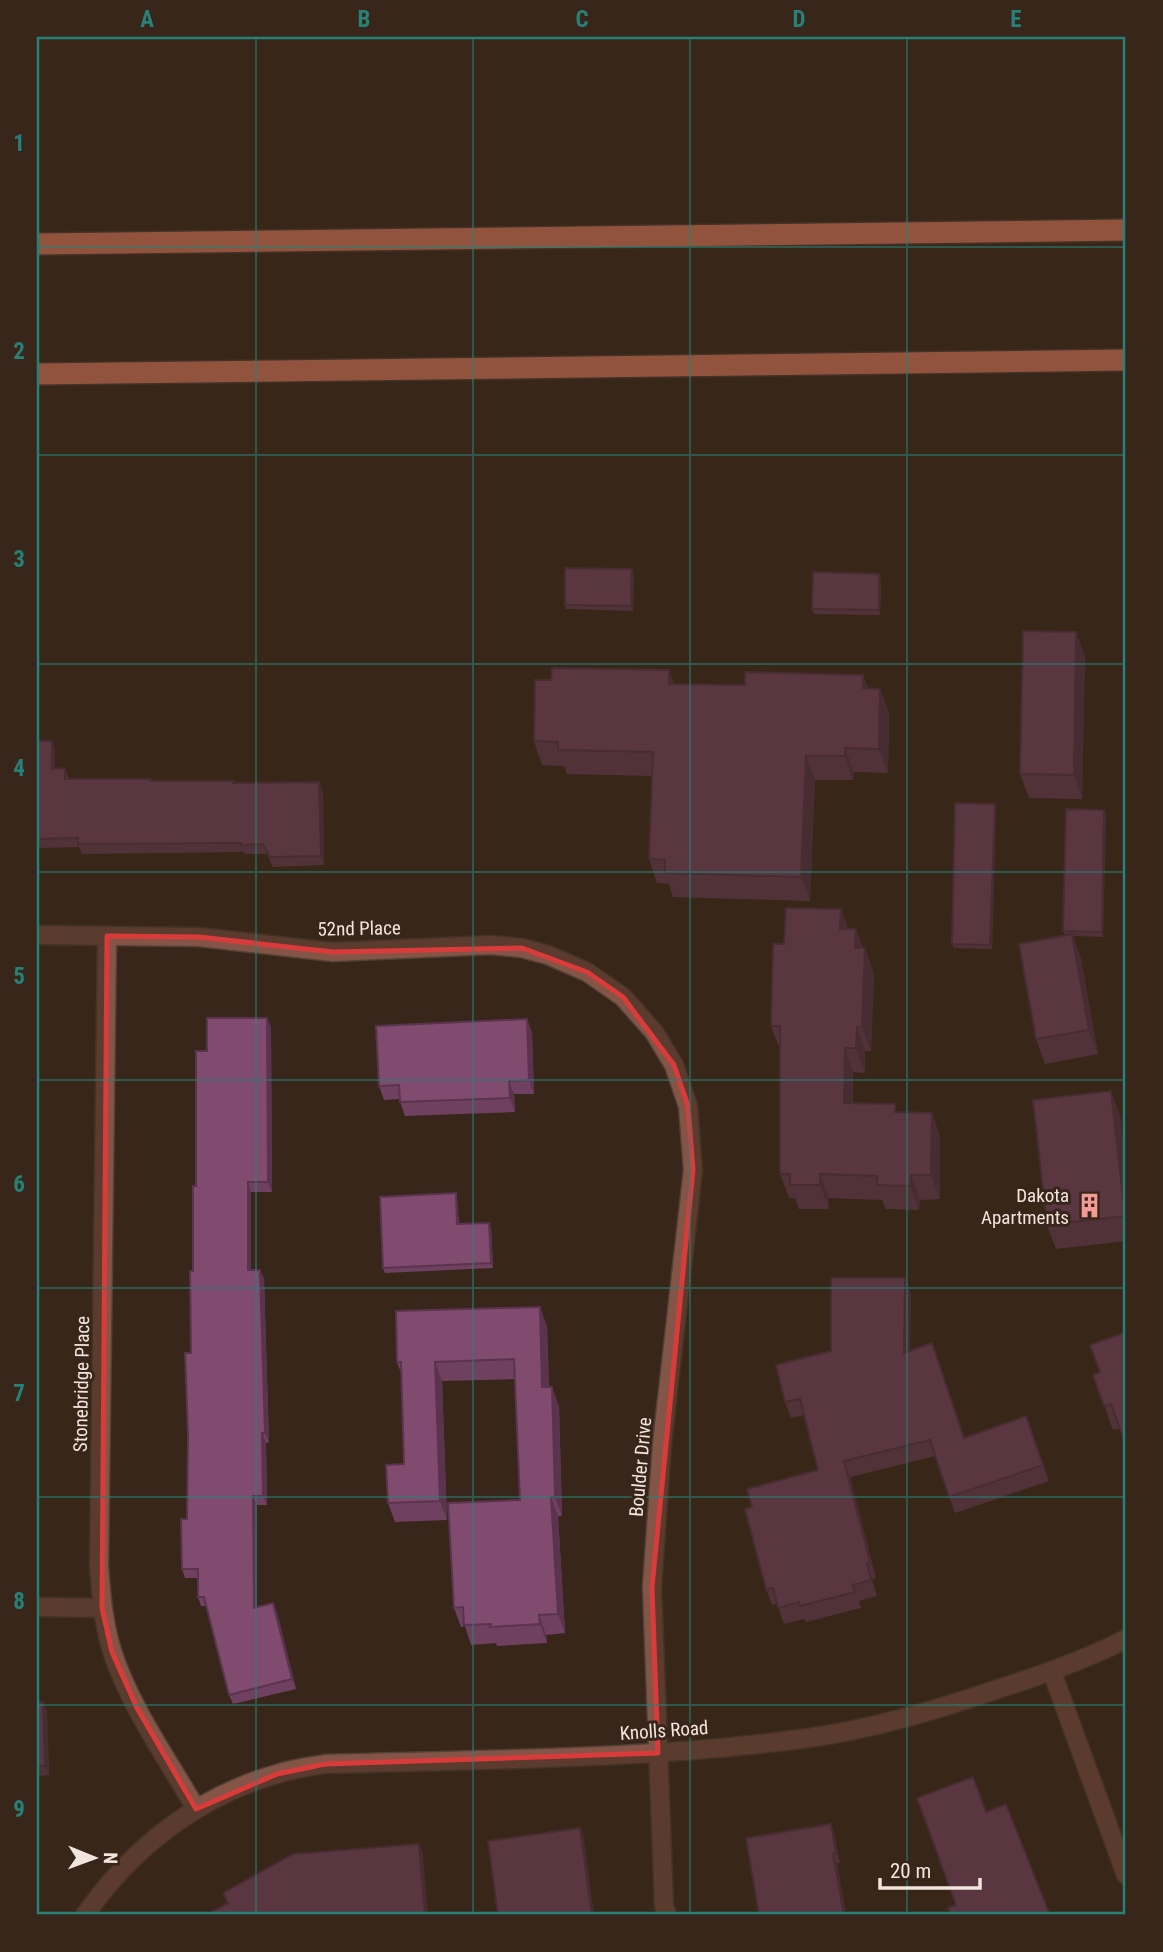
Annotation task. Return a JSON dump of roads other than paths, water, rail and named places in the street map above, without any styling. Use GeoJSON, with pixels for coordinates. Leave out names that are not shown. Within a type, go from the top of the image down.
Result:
{"type":"FeatureCollection","features":[{"type":"Feature","properties":{"kind":"highway"},"geometry":{"type":"LineString","coordinates":[[37,244],[1126,230]]}},
{"type":"Feature","properties":{"kind":"highway"},"geometry":{"type":"LineString","coordinates":[[37,374],[1126,360]]}},
{"type":"Feature","properties":{"kind":"street","name":"52nd Place"},"geometry":{"type":"LineString","coordinates":[[37,935],[198,937],[333,952],[491,945],[522,948],[548,955],[587,972],[623,997],[654,1032]]}},
{"type":"Feature","properties":{"kind":"street","name":"Stonebridge Place"},"geometry":{"type":"LineString","coordinates":[[107,936],[99,1565],[102,1608],[112,1652],[137,1708],[196,1809]]}},
{"type":"Feature","properties":{"kind":"street","name":"Boulder Drive"},"geometry":{"type":"LineString","coordinates":[[654,1032],[674,1065],[688,1106],[693,1170],[663,1433],[652,1587],[664,1906],[667,1915]]}},
{"type":"Feature","properties":{"kind":"street"},"geometry":{"type":"LineString","coordinates":[[37,1607],[102,1608]]}},
{"type":"Feature","properties":{"kind":"street","name":"Knolls Road"},"geometry":{"type":"LineString","coordinates":[[85,1915],[130,1860],[183,1816],[212,1799],[276,1774],[325,1764],[658,1753],[809,1738],[894,1721],[1052,1672],[1126,1639]]}},
{"type":"Feature","properties":{"kind":"street"},"geometry":{"type":"LineString","coordinates":[[1052,1672],[1126,1875]]}},
{"type":"Feature","properties":{"kind":"place","name":"Dakota Apartments"},"geometry":{"type":"Point","coordinates":[1089,1206]}}]}
